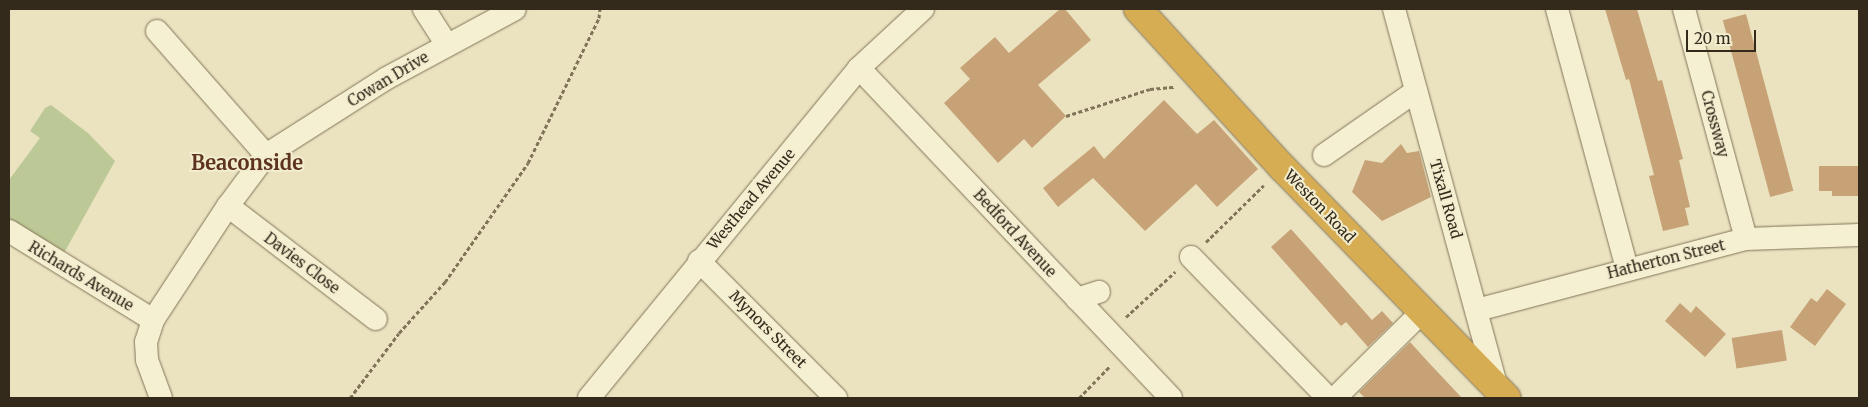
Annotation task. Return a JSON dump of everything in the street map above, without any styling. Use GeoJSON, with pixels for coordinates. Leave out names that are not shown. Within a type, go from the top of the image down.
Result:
{"type":"FeatureCollection","features":[{"type":"Feature","properties":{"kind":"highway","name":"Weston Road"},"geometry":{"type":"LineString","coordinates":[[1138,9],[1421,313],[1502,393]]}},
{"type":"Feature","properties":{"kind":"street"},"geometry":{"type":"LineString","coordinates":[[424,9],[447,45]]}},
{"type":"Feature","properties":{"kind":"street","name":"Cowan Drive"},"geometry":{"type":"LineString","coordinates":[[161,398],[146,360],[146,342],[153,320],[228,206],[266,155],[386,78],[515,9]]}},
{"type":"Feature","properties":{"kind":"street","name":"Westhead Avenue"},"geometry":{"type":"LineString","coordinates":[[589,398],[699,261],[859,68],[923,9]]}},
{"type":"Feature","properties":{"kind":"street","name":"Tixall Road"},"geometry":{"type":"LineString","coordinates":[[1394,9],[1477,310],[1502,393]]}},
{"type":"Feature","properties":{"kind":"street"},"geometry":{"type":"LineString","coordinates":[[1556,9],[1627,269]]}},
{"type":"Feature","properties":{"kind":"street","name":"Crossway"},"geometry":{"type":"LineString","coordinates":[[1684,9],[1746,239]]}},
{"type":"Feature","properties":{"kind":"street"},"geometry":{"type":"LineString","coordinates":[[158,31],[266,155]]}},
{"type":"Feature","properties":{"kind":"street","name":"Bedford Avenue"},"geometry":{"type":"LineString","coordinates":[[859,68],[1171,398]]}},
{"type":"Feature","properties":{"kind":"street"},"geometry":{"type":"LineString","coordinates":[[1324,155],[1416,90]]}},
{"type":"Feature","properties":{"kind":"street","name":"Davies Close"},"geometry":{"type":"LineString","coordinates":[[228,206],[376,319]]}},
{"type":"Feature","properties":{"kind":"street","name":"Richards Avenue"},"geometry":{"type":"LineString","coordinates":[[9,231],[153,320]]}},
{"type":"Feature","properties":{"kind":"street","name":"Hatherton Street"},"geometry":{"type":"LineString","coordinates":[[1477,310],[1746,239],[1859,235]]}},
{"type":"Feature","properties":{"kind":"street"},"geometry":{"type":"LineString","coordinates":[[1191,257],[1328,398]]}},
{"type":"Feature","properties":{"kind":"street","name":"Mynors Street"},"geometry":{"type":"LineString","coordinates":[[699,261],[836,398]]}},
{"type":"Feature","properties":{"kind":"street"},"geometry":{"type":"LineString","coordinates":[[1077,299],[1099,292]]}},
{"type":"Feature","properties":{"kind":"street"},"geometry":{"type":"LineString","coordinates":[[1335,398],[1421,313]]}},
{"type":"Feature","properties":{"kind":"path"},"geometry":{"type":"LineString","coordinates":[[350,398],[399,333],[445,282],[528,163],[599,18],[600,9]]}},
{"type":"Feature","properties":{"kind":"path"},"geometry":{"type":"LineString","coordinates":[[1066,116],[1150,89],[1206,84]]}},
{"type":"Feature","properties":{"kind":"path"},"geometry":{"type":"LineString","coordinates":[[1079,398],[1126,349]]}},
{"type":"Feature","properties":{"kind":"green space"},"geometry":{"type":"Polygon","coordinates":[[[51,105],[88,133],[115,161],[64,253],[9,221],[9,180],[40,138],[30,131],[45,108],[51,105]]]}},
{"type":"Feature","properties":{"kind":"building"},"geometry":{"type":"Polygon","coordinates":[[[1060,9],[1065,9],[1091,40],[1038,85],[1066,116],[1032,148],[1024,139],[998,163],[944,103],[970,79],[960,68],[995,37],[1009,53],[1060,9]]]}},
{"type":"Feature","properties":{"kind":"building"},"geometry":{"type":"Polygon","coordinates":[[[1605,9],[1637,9],[1658,81],[1662,80],[1683,159],[1679,160],[1690,207],[1685,208],[1689,225],[1663,231],[1649,176],[1654,175],[1629,79],[1626,80],[1605,9]]]}},
{"type":"Feature","properties":{"kind":"building"},"geometry":{"type":"Polygon","coordinates":[[[1746,14],[1793,191],[1770,197],[1723,20],[1746,14]]]}},
{"type":"Feature","properties":{"kind":"building"},"geometry":{"type":"Polygon","coordinates":[[[1164,100],[1197,134],[1214,120],[1258,169],[1217,207],[1196,184],[1145,231],[1093,178],[1058,207],[1043,188],[1094,146],[1104,159],[1164,100]]]}},
{"type":"Feature","properties":{"kind":"building"},"geometry":{"type":"Polygon","coordinates":[[[1401,144],[1407,153],[1419,151],[1431,197],[1382,221],[1352,192],[1365,160],[1382,163],[1401,144]]]}},
{"type":"Feature","properties":{"kind":"building"},"geometry":{"type":"Polygon","coordinates":[[[1819,166],[1859,166],[1858,196],[1832,196],[1832,191],[1819,191],[1819,166]]]}},
{"type":"Feature","properties":{"kind":"building"},"geometry":{"type":"Polygon","coordinates":[[[1291,229],[1372,320],[1382,311],[1393,323],[1368,347],[1346,322],[1341,326],[1271,247],[1291,229]]]}},
{"type":"Feature","properties":{"kind":"building"},"geometry":{"type":"Polygon","coordinates":[[[1827,289],[1846,304],[1815,346],[1790,327],[1811,298],[1817,302],[1827,289]]]}},
{"type":"Feature","properties":{"kind":"building"},"geometry":{"type":"Polygon","coordinates":[[[1680,303],[1691,313],[1696,306],[1726,334],[1705,357],[1665,321],[1680,303]]]}},
{"type":"Feature","properties":{"kind":"building"},"geometry":{"type":"Polygon","coordinates":[[[1782,330],[1787,361],[1736,369],[1732,338],[1782,330]]]}},
{"type":"Feature","properties":{"kind":"building"},"geometry":{"type":"Polygon","coordinates":[[[1410,342],[1462,398],[1365,398],[1359,392],[1410,342]]]}},
{"type":"Feature","properties":{"kind":"district","name":"Beaconside"},"geometry":{"type":"Point","coordinates":[247,162]}}]}
